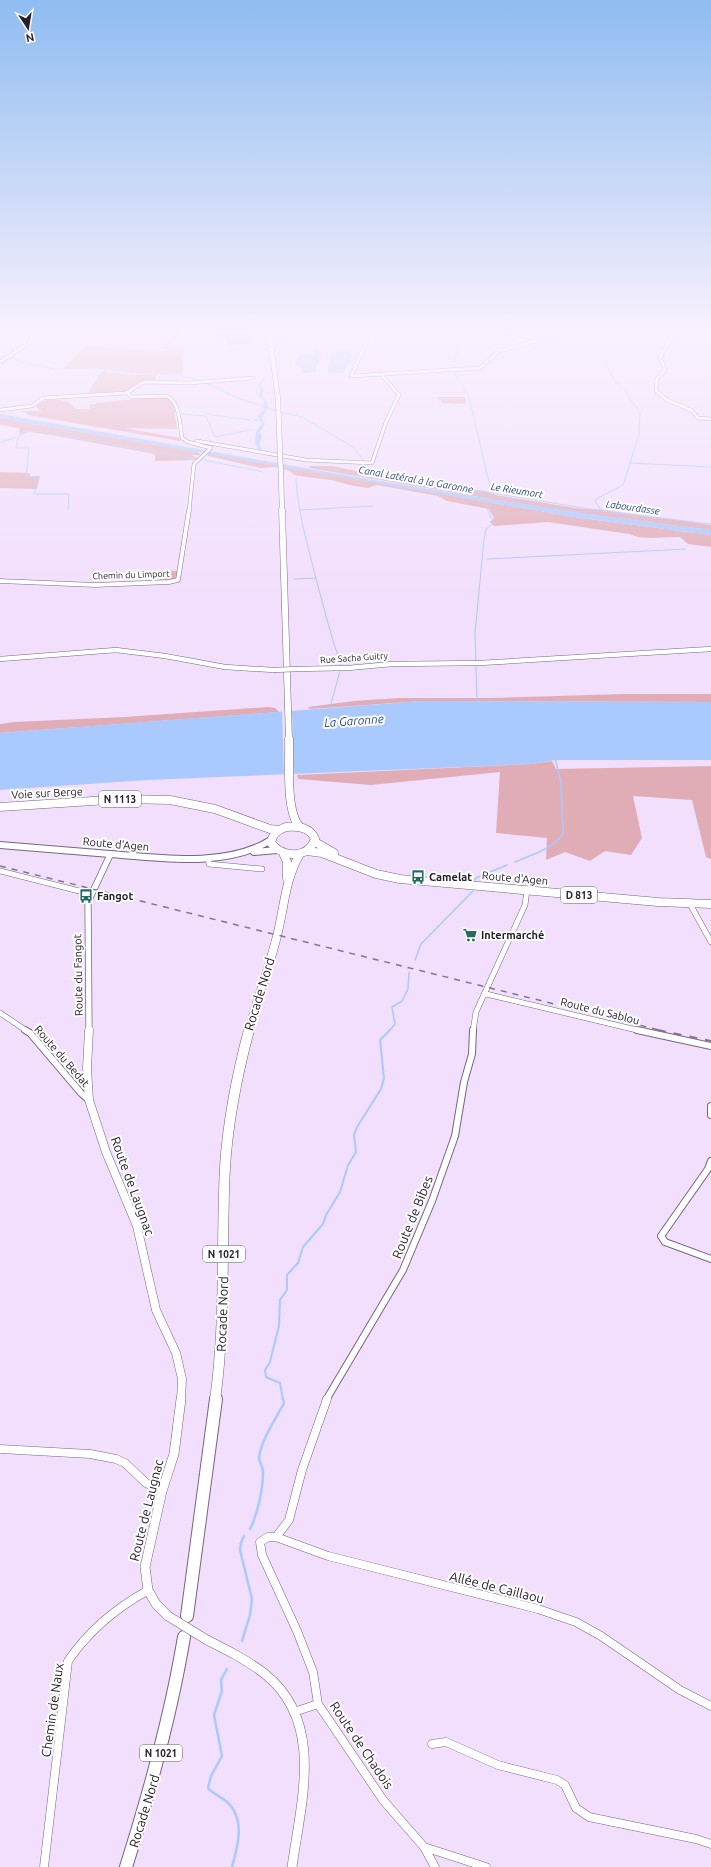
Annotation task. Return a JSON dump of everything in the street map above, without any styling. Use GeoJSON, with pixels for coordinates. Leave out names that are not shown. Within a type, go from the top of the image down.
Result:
{"type":"FeatureCollection","features":[{"type":"Feature","properties":{"kind":"main road"},"geometry":{"type":"LineString","coordinates":[[279,417],[291,802],[294,822],[300,827],[311,832],[314,835],[315,842],[312,848],[304,852]]}},
{"type":"Feature","properties":{"kind":"main road","name":"Voie sur Berge"},"geometry":{"type":"LineString","coordinates":[[0,807],[150,799],[198,804],[237,816]]}},
{"type":"Feature","properties":{"kind":"main road"},"geometry":{"type":"LineString","coordinates":[[283,829],[291,802]]}},
{"type":"Feature","properties":{"kind":"main road","name":"N 1113"},"geometry":{"type":"LineString","coordinates":[[237,816],[272,830],[283,829]]}},
{"type":"Feature","properties":{"kind":"main road","name":"N 1113"},"geometry":{"type":"LineString","coordinates":[[237,816],[271,839]]}},
{"type":"Feature","properties":{"kind":"main road"},"geometry":{"type":"LineString","coordinates":[[280,852],[272,846],[271,839],[283,829],[300,827]]}},
{"type":"Feature","properties":{"kind":"main road","name":"Route d'Agen"},"geometry":{"type":"LineString","coordinates":[[0,845],[178,860],[208,860],[263,845],[271,839]]}},
{"type":"Feature","properties":{"kind":"main road","name":"Route d'Agen"},"geometry":{"type":"LineString","coordinates":[[315,842],[366,870]]}},
{"type":"Feature","properties":{"kind":"main road","name":"Route d'Agen"},"geometry":{"type":"LineString","coordinates":[[230,855],[280,852],[322,853],[366,870],[400,879],[690,904],[711,904]]}},
{"type":"Feature","properties":{"kind":"main road","name":"N 1021"},"geometry":{"type":"LineString","coordinates":[[280,852],[287,865],[286,897]]}},
{"type":"Feature","properties":{"kind":"main road","name":"N 1021"},"geometry":{"type":"LineString","coordinates":[[286,897],[294,864],[304,852]]}},
{"type":"Feature","properties":{"kind":"main road","name":"Rocade Nord"},"geometry":{"type":"LineString","coordinates":[[187,1616],[196,1559],[220,1352],[223,1290],[224,1187],[232,1104],[245,1042],[276,939],[286,897]]}},
{"type":"Feature","properties":{"kind":"main road","name":"Rocade Nord"},"geometry":{"type":"LineString","coordinates":[[126,1867],[149,1798],[162,1749],[172,1706],[184,1637]]}},
{"type":"Feature","properties":{"kind":"street"},"geometry":{"type":"LineString","coordinates":[[178,417],[184,440],[282,457],[344,463],[370,463],[388,417]]}},
{"type":"Feature","properties":{"kind":"street"},"geometry":{"type":"LineString","coordinates":[[697,417],[711,419]]}},
{"type":"Feature","properties":{"kind":"street","name":"Chemin du Limport"},"geometry":{"type":"LineString","coordinates":[[0,581],[95,585],[176,581],[180,575],[194,464],[199,458],[210,450],[210,448],[184,440]]}},
{"type":"Feature","properties":{"kind":"street","name":"Rue Sacha Guitry"},"geometry":{"type":"LineString","coordinates":[[0,659],[116,650],[165,656],[224,667],[274,670],[348,668],[392,664],[480,663],[711,649]]}},
{"type":"Feature","properties":{"kind":"street","name":"Route du Fangot"},"geometry":{"type":"LineString","coordinates":[[89,1100],[87,1068],[90,1014],[87,923],[88,902],[110,854]]}},
{"type":"Feature","properties":{"kind":"street"},"geometry":{"type":"LineString","coordinates":[[208,860],[209,864],[262,869]]}},
{"type":"Feature","properties":{"kind":"street"},"geometry":{"type":"LineString","coordinates":[[1,873],[91,894]]}},
{"type":"Feature","properties":{"kind":"street","name":"Route de Bibes"},"geometry":{"type":"LineString","coordinates":[[276,1537],[288,1520],[302,1470],[327,1398],[403,1270],[432,1201],[455,1136],[464,1082],[472,1054],[473,1022],[524,905],[527,890]]}},
{"type":"Feature","properties":{"kind":"street"},"geometry":{"type":"LineString","coordinates":[[690,904],[711,942]]}},
{"type":"Feature","properties":{"kind":"street","name":"Route du Sablou"},"geometry":{"type":"LineString","coordinates":[[486,994],[711,1046]]}},
{"type":"Feature","properties":{"kind":"street","name":"Route du Bedat"},"geometry":{"type":"LineString","coordinates":[[0,1012],[30,1033],[81,1093],[89,1100]]}},
{"type":"Feature","properties":{"kind":"street","name":"Route de Laugnac"},"geometry":{"type":"LineString","coordinates":[[89,1100],[109,1160],[136,1226],[156,1310],[180,1365],[181,1391],[177,1438],[162,1491],[146,1558],[144,1570],[147,1591],[155,1604],[168,1616],[264,1673],[280,1689],[294,1712],[303,1737],[306,1757],[306,1773],[295,1838],[292,1867]]}},
{"type":"Feature","properties":{"kind":"street"},"geometry":{"type":"LineString","coordinates":[[711,1106],[711,1115]]}},
{"type":"Feature","properties":{"kind":"street"},"geometry":{"type":"LineString","coordinates":[[711,1161],[708,1169],[661,1236],[664,1242],[711,1259]]}},
{"type":"Feature","properties":{"kind":"street"},"geometry":{"type":"LineString","coordinates":[[0,1449],[90,1454],[116,1459],[125,1464],[146,1483],[162,1491]]}},
{"type":"Feature","properties":{"kind":"street","name":"Route de Chadois"},"geometry":{"type":"LineString","coordinates":[[276,1537],[268,1538],[260,1542],[262,1555],[297,1631],[313,1672],[318,1704],[383,1800],[424,1847],[435,1867]]}},
{"type":"Feature","properties":{"kind":"street","name":"Allée de Caillaou"},"geometry":{"type":"LineString","coordinates":[[276,1537],[328,1556],[538,1609],[576,1622],[601,1636],[680,1690],[711,1706]]}},
{"type":"Feature","properties":{"kind":"street","name":"Chemin de Naux"},"geometry":{"type":"LineString","coordinates":[[44,1867],[68,1661],[81,1644],[121,1606],[147,1591]]}},
{"type":"Feature","properties":{"kind":"street"},"geometry":{"type":"LineString","coordinates":[[294,1712],[318,1704]]}},
{"type":"Feature","properties":{"kind":"street"},"geometry":{"type":"LineString","coordinates":[[432,1744],[446,1742],[498,1765],[557,1780],[565,1785],[576,1808],[588,1817],[696,1839],[711,1844]]}},
{"type":"Feature","properties":{"kind":"street"},"geometry":{"type":"LineString","coordinates":[[424,1847],[486,1867]]}},
{"type":"Feature","properties":{"kind":"shaded area"},"geometry":{"type":"Polygon","coordinates":[[[40,417],[175,417],[177,429],[124,428],[180,438],[180,441],[40,417]]]}},
{"type":"Feature","properties":{"kind":"shaded area"},"geometry":{"type":"Polygon","coordinates":[[[0,418],[198,452],[201,455],[191,455],[198,458],[195,460],[155,461],[155,454],[51,435],[29,432],[20,435],[19,428],[0,425],[0,418]]]}},
{"type":"Feature","properties":{"kind":"shaded area"},"geometry":{"type":"Polygon","coordinates":[[[208,453],[574,517],[711,535],[711,547],[688,544],[680,537],[638,537],[629,534],[548,522],[494,526],[490,522],[494,518],[489,509],[447,501],[438,496],[377,485],[368,488],[331,480],[294,475],[290,471],[275,467],[260,468],[208,456],[208,453]]]}},
{"type":"Feature","properties":{"kind":"shaded area"},"geometry":{"type":"Polygon","coordinates":[[[310,466],[333,466],[360,472],[373,470],[382,474],[582,509],[597,509],[711,525],[711,530],[562,511],[309,468],[310,466]]]}},
{"type":"Feature","properties":{"kind":"shaded area"},"geometry":{"type":"Polygon","coordinates":[[[0,472],[30,473],[30,476],[40,476],[37,489],[0,488],[0,472]]]}},
{"type":"Feature","properties":{"kind":"shaded area"},"geometry":{"type":"Polygon","coordinates":[[[164,570],[177,571],[177,578],[175,580],[160,580],[160,574],[152,574],[153,572],[164,570]]]}},
{"type":"Feature","properties":{"kind":"shaded area"},"geometry":{"type":"Polygon","coordinates":[[[622,694],[711,694],[711,702],[422,701],[310,709],[308,707],[354,701],[399,698],[490,698],[622,694]]]}},
{"type":"Feature","properties":{"kind":"shaded area"},"geometry":{"type":"Polygon","coordinates":[[[268,707],[275,708],[279,712],[0,733],[0,724],[14,722],[125,717],[268,707]]]}},
{"type":"Feature","properties":{"kind":"shaded area"},"geometry":{"type":"Polygon","coordinates":[[[552,761],[556,769],[711,766],[711,859],[706,857],[692,800],[633,796],[642,838],[631,855],[605,851],[590,861],[565,852],[546,860],[547,838],[496,833],[500,772],[371,785],[298,779],[297,775],[532,764],[552,761]]]}},
{"type":"Feature","properties":{"kind":"water"},"geometry":{"type":"Polygon","coordinates":[[[18,417],[444,491],[711,530],[711,535],[574,517],[0,418],[18,417]]]}},
{"type":"Feature","properties":{"kind":"water"},"geometry":{"type":"Polygon","coordinates":[[[258,417],[262,417],[265,424],[260,432],[262,437],[259,445],[262,449],[259,451],[255,443],[256,431],[262,423],[258,417]]]}},
{"type":"Feature","properties":{"kind":"water","name":"La Garonne"},"geometry":{"type":"Polygon","coordinates":[[[422,701],[711,702],[711,760],[555,760],[532,764],[147,780],[0,790],[0,733],[422,701]]]}},
{"type":"Feature","properties":{"kind":"pier"},"geometry":{"type":"Polygon","coordinates":[[[292,709],[294,777],[284,777],[282,710],[292,709]]]}},
{"type":"Feature","properties":{"kind":"waterway"},"geometry":{"type":"LineString","coordinates":[[206,417],[215,437],[250,430]]}},
{"type":"Feature","properties":{"kind":"waterway"},"geometry":{"type":"LineString","coordinates":[[229,417],[250,420]]}},
{"type":"Feature","properties":{"kind":"waterway","name":"Le Rieumort"},"geometry":{"type":"LineString","coordinates":[[302,417],[353,447],[363,459]]}},
{"type":"Feature","properties":{"kind":"waterway"},"geometry":{"type":"LineString","coordinates":[[474,417],[491,491]]}},
{"type":"Feature","properties":{"kind":"waterway","name":"Labourdasse"},"geometry":{"type":"LineString","coordinates":[[630,463],[639,435],[640,417]]}},
{"type":"Feature","properties":{"kind":"waterway"},"geometry":{"type":"LineString","coordinates":[[253,420],[263,421]]}},
{"type":"Feature","properties":{"kind":"waterway"},"geometry":{"type":"LineString","coordinates":[[68,510],[69,494],[34,494],[38,477],[26,477],[29,448],[16,448],[18,437],[25,431],[38,431],[197,459]]}},
{"type":"Feature","properties":{"kind":"waterway"},"geometry":{"type":"LineString","coordinates":[[0,442],[15,438]]}},
{"type":"Feature","properties":{"kind":"waterway"},"geometry":{"type":"LineString","coordinates":[[199,459],[263,472]]}},
{"type":"Feature","properties":{"kind":"waterway","name":"Le Rieumort"},"geometry":{"type":"LineString","coordinates":[[364,461],[375,474],[602,511]]}},
{"type":"Feature","properties":{"kind":"waterway","name":"Labourdasse"},"geometry":{"type":"LineString","coordinates":[[602,511],[595,502],[596,499],[623,485],[630,463]]}},
{"type":"Feature","properties":{"kind":"waterway"},"geometry":{"type":"LineString","coordinates":[[630,463],[711,467]]}},
{"type":"Feature","properties":{"kind":"waterway"},"geometry":{"type":"LineString","coordinates":[[296,479],[301,517],[316,578]]}},
{"type":"Feature","properties":{"kind":"waterway"},"geometry":{"type":"LineString","coordinates":[[300,510],[374,506]]}},
{"type":"Feature","properties":{"kind":"waterway"},"geometry":{"type":"LineString","coordinates":[[484,539],[486,529],[494,523],[486,506]]}},
{"type":"Feature","properties":{"kind":"waterway","name":"Labourdasse"},"geometry":{"type":"LineString","coordinates":[[602,511],[711,524]]}},
{"type":"Feature","properties":{"kind":"waterway"},"geometry":{"type":"LineString","coordinates":[[476,662],[475,633],[484,540]]}},
{"type":"Feature","properties":{"kind":"waterway"},"geometry":{"type":"LineString","coordinates":[[487,559],[686,549]]}},
{"type":"Feature","properties":{"kind":"waterway"},"geometry":{"type":"LineString","coordinates":[[294,579],[316,578]]}},
{"type":"Feature","properties":{"kind":"waterway"},"geometry":{"type":"LineString","coordinates":[[316,578],[341,665]]}},
{"type":"Feature","properties":{"kind":"waterway"},"geometry":{"type":"LineString","coordinates":[[476,665],[477,703]]}},
{"type":"Feature","properties":{"kind":"waterway"},"geometry":{"type":"LineString","coordinates":[[332,708],[331,704],[340,671]]}},
{"type":"Feature","properties":{"kind":"waterway"},"geometry":{"type":"LineString","coordinates":[[515,862],[547,848],[563,834],[561,782],[555,758]]}},
{"type":"Feature","properties":{"kind":"waterway"},"geometry":{"type":"LineString","coordinates":[[474,881],[476,878],[507,865]]}},
{"type":"Feature","properties":{"kind":"waterway"},"geometry":{"type":"LineString","coordinates":[[415,960],[421,944],[473,891]]}},
{"type":"Feature","properties":{"kind":"waterway"},"geometry":{"type":"LineString","coordinates":[[389,1031],[395,1024],[392,1007],[402,1001],[408,989],[409,972]]}},
{"type":"Feature","properties":{"kind":"waterway"},"geometry":{"type":"LineString","coordinates":[[283,1400],[280,1383],[266,1377],[265,1370],[270,1362],[279,1326],[280,1300],[287,1290],[287,1275],[298,1263],[303,1247],[323,1224],[326,1215],[340,1192],[348,1165],[356,1152],[354,1135],[357,1127],[381,1089],[384,1078],[380,1040],[389,1031]]}},
{"type":"Feature","properties":{"kind":"waterway"},"geometry":{"type":"LineString","coordinates":[[250,1529],[260,1501],[263,1479],[263,1470],[259,1457],[266,1436],[284,1403],[283,1399]]}},
{"type":"Feature","properties":{"kind":"waterway"},"geometry":{"type":"LineString","coordinates":[[242,1641],[250,1615],[252,1599],[240,1550],[244,1536]]}},
{"type":"Feature","properties":{"kind":"waterway"},"geometry":{"type":"LineString","coordinates":[[227,1669],[221,1680],[222,1691],[214,1715],[222,1756],[211,1776],[208,1788],[226,1801],[236,1816],[239,1832],[232,1867]]}},
{"type":"Feature","properties":{"kind":"railway"},"geometry":{"type":"LineString","coordinates":[[0,866],[663,1031]]}},
{"type":"Feature","properties":{"kind":"railway"},"geometry":{"type":"LineString","coordinates":[[658,1030],[711,1041]]}},
{"type":"Feature","properties":{"kind":"place","name":"Camelat"},"geometry":{"type":"Point","coordinates":[418,877]}},
{"type":"Feature","properties":{"kind":"place","name":"Fangot"},"geometry":{"type":"Point","coordinates":[86,896]}},
{"type":"Feature","properties":{"kind":"place","name":"Intermarché"},"geometry":{"type":"Point","coordinates":[470,935]}},
{"type":"Feature","properties":{"kind":"water label","name":"Canal Latéral à la Garonne"},"geometry":{"type":"Point","coordinates":[416,479]}}]}
